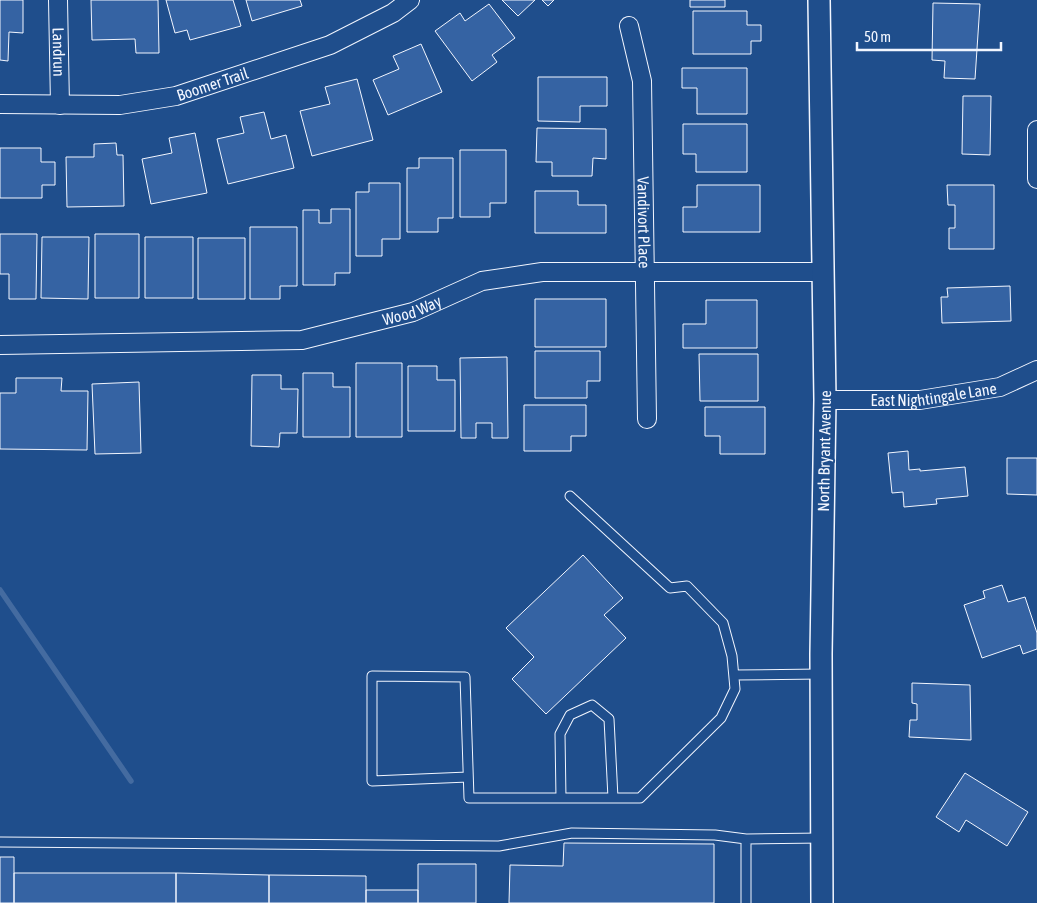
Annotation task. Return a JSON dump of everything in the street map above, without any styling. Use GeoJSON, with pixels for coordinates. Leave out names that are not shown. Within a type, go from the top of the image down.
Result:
{"type":"FeatureCollection","features":[{"type":"Feature","properties":{"kind":"street","name":"Landrun"},"geometry":{"type":"LineString","coordinates":[[58,0],[60,105]]}},
{"type":"Feature","properties":{"kind":"street","name":"Boomer Trail"},"geometry":{"type":"LineString","coordinates":[[0,104],[120,105],[176,96],[330,45],[393,13],[410,0]]}},
{"type":"Feature","properties":{"kind":"street","name":"North Bryant Avenue"},"geometry":{"type":"LineString","coordinates":[[819,0],[825,400],[822,903]]}},
{"type":"Feature","properties":{"kind":"street","name":"Vandivort Place"},"geometry":{"type":"LineString","coordinates":[[628,26],[642,81],[647,419]]}},
{"type":"Feature","properties":{"kind":"street"},"geometry":{"type":"LineString","coordinates":[[1037,130],[1037,180]]}},
{"type":"Feature","properties":{"kind":"street","name":"Wood Way"},"geometry":{"type":"LineString","coordinates":[[0,345],[302,340],[413,312],[482,281],[542,272],[822,272]]}},
{"type":"Feature","properties":{"kind":"street","name":"East Nightingale Lane"},"geometry":{"type":"LineString","coordinates":[[825,400],[920,400],[1000,387],[1037,370]]}},
{"type":"Feature","properties":{"kind":"lane"},"geometry":{"type":"LineString","coordinates":[[468,777],[372,781],[372,676],[466,677],[469,798],[640,798],[721,718],[735,689],[732,656],[723,623],[686,586],[670,588],[570,496]]}},
{"type":"Feature","properties":{"kind":"lane"},"geometry":{"type":"LineString","coordinates":[[734,675],[822,674]]}},
{"type":"Feature","properties":{"kind":"lane"},"geometry":{"type":"LineString","coordinates":[[561,798],[560,734],[570,715],[592,705],[609,719],[613,798]]}},
{"type":"Feature","properties":{"kind":"lane"},"geometry":{"type":"LineString","coordinates":[[0,842],[499,846],[572,833],[715,835],[746,839],[822,838]]}},
{"type":"Feature","properties":{"kind":"lane"},"geometry":{"type":"LineString","coordinates":[[746,839],[746,903]]}},
{"type":"Feature","properties":{"kind":"building"},"geometry":{"type":"Polygon","coordinates":[[[0,0],[23,0],[23,33],[9,32],[8,61],[0,60],[0,0]]]}},
{"type":"Feature","properties":{"kind":"building"},"geometry":{"type":"Polygon","coordinates":[[[91,0],[158,0],[159,53],[136,53],[135,39],[92,40],[91,0]]]}},
{"type":"Feature","properties":{"kind":"building"},"geometry":{"type":"Polygon","coordinates":[[[166,0],[233,0],[241,26],[190,40],[187,30],[175,33],[166,0]]]}},
{"type":"Feature","properties":{"kind":"building"},"geometry":{"type":"Polygon","coordinates":[[[246,0],[300,0],[302,6],[252,21],[246,0]]]}},
{"type":"Feature","properties":{"kind":"building"},"geometry":{"type":"Polygon","coordinates":[[[502,0],[535,0],[518,16],[502,0]]]}},
{"type":"Feature","properties":{"kind":"building"},"geometry":{"type":"Polygon","coordinates":[[[542,0],[554,0],[548,6],[542,0]]]}},
{"type":"Feature","properties":{"kind":"building"},"geometry":{"type":"Polygon","coordinates":[[[690,0],[725,0],[725,7],[690,7],[690,0]]]}},
{"type":"Feature","properties":{"kind":"building"},"geometry":{"type":"Polygon","coordinates":[[[933,3],[980,4],[975,79],[944,78],[945,61],[932,60],[933,3]]]}},
{"type":"Feature","properties":{"kind":"building"},"geometry":{"type":"Polygon","coordinates":[[[489,4],[515,38],[492,55],[497,62],[472,81],[435,31],[460,13],[465,21],[489,4]]]}},
{"type":"Feature","properties":{"kind":"building"},"geometry":{"type":"Polygon","coordinates":[[[693,11],[747,11],[747,25],[761,25],[761,41],[751,41],[751,54],[693,54],[693,11]]]}},
{"type":"Feature","properties":{"kind":"building"},"geometry":{"type":"Polygon","coordinates":[[[421,44],[442,92],[388,115],[373,80],[399,69],[393,56],[421,44]]]}},
{"type":"Feature","properties":{"kind":"building"},"geometry":{"type":"Polygon","coordinates":[[[682,68],[747,68],[747,114],[697,114],[697,88],[682,88],[682,68]]]}},
{"type":"Feature","properties":{"kind":"building"},"geometry":{"type":"Polygon","coordinates":[[[538,77],[607,77],[607,106],[580,106],[580,122],[538,121],[538,77]]]}},
{"type":"Feature","properties":{"kind":"building"},"geometry":{"type":"Polygon","coordinates":[[[357,79],[373,140],[312,156],[300,111],[330,104],[325,87],[357,79]]]}},
{"type":"Feature","properties":{"kind":"building"},"geometry":{"type":"Polygon","coordinates":[[[963,96],[991,96],[990,155],[962,154],[963,96]]]}},
{"type":"Feature","properties":{"kind":"building"},"geometry":{"type":"Polygon","coordinates":[[[264,112],[271,139],[286,135],[294,168],[228,184],[217,139],[244,133],[240,117],[264,112]]]}},
{"type":"Feature","properties":{"kind":"building"},"geometry":{"type":"Polygon","coordinates":[[[683,124],[747,124],[747,172],[696,172],[696,154],[683,154],[683,124]]]}},
{"type":"Feature","properties":{"kind":"building"},"geometry":{"type":"Polygon","coordinates":[[[537,128],[606,129],[606,159],[593,158],[592,176],[552,176],[552,162],[536,162],[537,128]]]}},
{"type":"Feature","properties":{"kind":"building"},"geometry":{"type":"Polygon","coordinates":[[[195,133],[207,193],[151,204],[142,159],[172,153],[169,138],[195,133]]]}},
{"type":"Feature","properties":{"kind":"building"},"geometry":{"type":"Polygon","coordinates":[[[116,143],[117,155],[123,155],[124,206],[67,207],[66,157],[94,157],[94,144],[116,143]]]}},
{"type":"Feature","properties":{"kind":"building"},"geometry":{"type":"Polygon","coordinates":[[[0,148],[41,148],[41,162],[55,162],[55,185],[42,185],[42,198],[0,198],[0,148]]]}},
{"type":"Feature","properties":{"kind":"building"},"geometry":{"type":"Polygon","coordinates":[[[460,150],[506,150],[506,203],[490,203],[490,217],[460,217],[460,150]]]}},
{"type":"Feature","properties":{"kind":"building"},"geometry":{"type":"Polygon","coordinates":[[[419,158],[453,158],[453,218],[438,218],[438,232],[407,232],[407,168],[419,168],[419,158]]]}},
{"type":"Feature","properties":{"kind":"building"},"geometry":{"type":"Polygon","coordinates":[[[369,183],[400,183],[400,239],[382,239],[382,256],[356,256],[356,192],[369,192],[369,183]]]}},
{"type":"Feature","properties":{"kind":"building"},"geometry":{"type":"Polygon","coordinates":[[[697,185],[760,185],[760,232],[683,232],[683,207],[697,207],[697,185]]]}},
{"type":"Feature","properties":{"kind":"building"},"geometry":{"type":"Polygon","coordinates":[[[947,185],[994,185],[994,249],[949,249],[949,228],[955,228],[955,205],[948,205],[947,185]]]}},
{"type":"Feature","properties":{"kind":"building"},"geometry":{"type":"Polygon","coordinates":[[[535,191],[578,191],[578,205],[606,205],[606,233],[535,233],[535,191]]]}},
{"type":"Feature","properties":{"kind":"building"},"geometry":{"type":"Polygon","coordinates":[[[331,209],[350,209],[350,273],[335,273],[335,285],[303,285],[303,210],[319,210],[319,223],[331,223],[331,209]]]}},
{"type":"Feature","properties":{"kind":"building"},"geometry":{"type":"Polygon","coordinates":[[[250,227],[297,227],[297,286],[280,286],[280,299],[250,299],[250,227]]]}},
{"type":"Feature","properties":{"kind":"building"},"geometry":{"type":"Polygon","coordinates":[[[0,234],[37,234],[36,299],[9,299],[9,274],[0,274],[0,234]]]}},
{"type":"Feature","properties":{"kind":"building"},"geometry":{"type":"Polygon","coordinates":[[[95,234],[139,234],[139,298],[95,298],[95,234]]]}},
{"type":"Feature","properties":{"kind":"building"},"geometry":{"type":"Polygon","coordinates":[[[42,237],[89,237],[88,299],[41,298],[42,237]]]}},
{"type":"Feature","properties":{"kind":"building"},"geometry":{"type":"Polygon","coordinates":[[[145,237],[193,237],[193,298],[145,298],[145,237]]]}},
{"type":"Feature","properties":{"kind":"building"},"geometry":{"type":"Polygon","coordinates":[[[198,238],[245,238],[245,299],[198,299],[198,238]]]}},
{"type":"Feature","properties":{"kind":"building"},"geometry":{"type":"Polygon","coordinates":[[[1010,286],[1011,321],[942,323],[941,297],[948,297],[947,288],[1010,286]]]}},
{"type":"Feature","properties":{"kind":"building"},"geometry":{"type":"Polygon","coordinates":[[[535,299],[606,299],[606,347],[535,347],[535,299]]]}},
{"type":"Feature","properties":{"kind":"building"},"geometry":{"type":"Polygon","coordinates":[[[706,300],[757,300],[757,348],[683,348],[683,324],[706,324],[706,300]]]}},
{"type":"Feature","properties":{"kind":"building"},"geometry":{"type":"Polygon","coordinates":[[[535,351],[600,351],[600,381],[587,381],[587,398],[535,398],[535,351]]]}},
{"type":"Feature","properties":{"kind":"building"},"geometry":{"type":"Polygon","coordinates":[[[699,354],[758,354],[758,401],[700,401],[699,354]]]}},
{"type":"Feature","properties":{"kind":"building"},"geometry":{"type":"Polygon","coordinates":[[[507,357],[508,438],[492,438],[492,423],[476,423],[476,438],[461,438],[460,358],[507,357]]]}},
{"type":"Feature","properties":{"kind":"building"},"geometry":{"type":"Polygon","coordinates":[[[356,363],[402,363],[402,437],[356,437],[356,363]]]}},
{"type":"Feature","properties":{"kind":"building"},"geometry":{"type":"Polygon","coordinates":[[[408,366],[437,366],[437,380],[455,380],[455,431],[408,431],[408,366]]]}},
{"type":"Feature","properties":{"kind":"building"},"geometry":{"type":"Polygon","coordinates":[[[303,373],[333,373],[333,387],[350,387],[350,437],[303,437],[303,373]]]}},
{"type":"Feature","properties":{"kind":"building"},"geometry":{"type":"Polygon","coordinates":[[[252,375],[281,375],[281,389],[298,389],[297,433],[280,433],[279,447],[251,446],[252,375]]]}},
{"type":"Feature","properties":{"kind":"building"},"geometry":{"type":"Polygon","coordinates":[[[16,378],[62,378],[61,391],[88,391],[87,450],[0,449],[0,393],[16,393],[16,378]]]}},
{"type":"Feature","properties":{"kind":"building"},"geometry":{"type":"Polygon","coordinates":[[[139,382],[141,453],[95,454],[92,384],[139,382]]]}},
{"type":"Feature","properties":{"kind":"building"},"geometry":{"type":"Polygon","coordinates":[[[524,405],[586,405],[586,436],[571,436],[571,451],[524,451],[524,405]]]}},
{"type":"Feature","properties":{"kind":"building"},"geometry":{"type":"Polygon","coordinates":[[[705,407],[765,407],[765,454],[720,454],[720,436],[705,436],[705,407]]]}},
{"type":"Feature","properties":{"kind":"building"},"geometry":{"type":"Polygon","coordinates":[[[908,451],[909,470],[920,469],[920,471],[965,467],[968,496],[936,499],[937,504],[904,507],[903,492],[892,493],[888,453],[908,451]]]}},
{"type":"Feature","properties":{"kind":"building"},"geometry":{"type":"Polygon","coordinates":[[[1007,458],[1037,458],[1037,495],[1007,494],[1007,458]]]}},
{"type":"Feature","properties":{"kind":"building"},"geometry":{"type":"Polygon","coordinates":[[[583,555],[623,598],[604,615],[626,638],[546,714],[512,679],[534,657],[506,628],[583,555]]]}},
{"type":"Feature","properties":{"kind":"building"},"geometry":{"type":"Polygon","coordinates":[[[1002,585],[1008,602],[1025,597],[1037,633],[1037,649],[1023,654],[1020,645],[982,658],[964,605],[985,598],[983,591],[1002,585]]]}},
{"type":"Feature","properties":{"kind":"building"},"geometry":{"type":"Polygon","coordinates":[[[912,683],[970,685],[971,740],[909,737],[910,720],[917,720],[917,704],[912,703],[912,683]]]}},
{"type":"Feature","properties":{"kind":"building"},"geometry":{"type":"Polygon","coordinates":[[[965,773],[1028,812],[1007,846],[966,820],[959,832],[936,817],[965,773]]]}},
{"type":"Feature","properties":{"kind":"building"},"geometry":{"type":"Polygon","coordinates":[[[564,843],[714,844],[714,903],[509,903],[510,865],[563,866],[564,843]]]}},
{"type":"Feature","properties":{"kind":"building"},"geometry":{"type":"Polygon","coordinates":[[[0,857],[14,857],[14,903],[0,903],[0,857]]]}},
{"type":"Feature","properties":{"kind":"building"},"geometry":{"type":"Polygon","coordinates":[[[418,864],[476,864],[476,903],[418,903],[418,864]]]}},
{"type":"Feature","properties":{"kind":"building"},"geometry":{"type":"Polygon","coordinates":[[[14,873],[176,873],[176,903],[14,903],[14,873]]]}},
{"type":"Feature","properties":{"kind":"building"},"geometry":{"type":"Polygon","coordinates":[[[176,873],[269,875],[269,903],[176,903],[176,873]]]}},
{"type":"Feature","properties":{"kind":"building"},"geometry":{"type":"Polygon","coordinates":[[[269,875],[366,876],[366,903],[269,903],[269,875]]]}},
{"type":"Feature","properties":{"kind":"building"},"geometry":{"type":"Polygon","coordinates":[[[366,890],[418,890],[418,903],[366,903],[366,890]]]}},
{"type":"Feature","properties":{"kind":"waterway"},"geometry":{"type":"LineString","coordinates":[[0,590],[131,781]]}}]}
